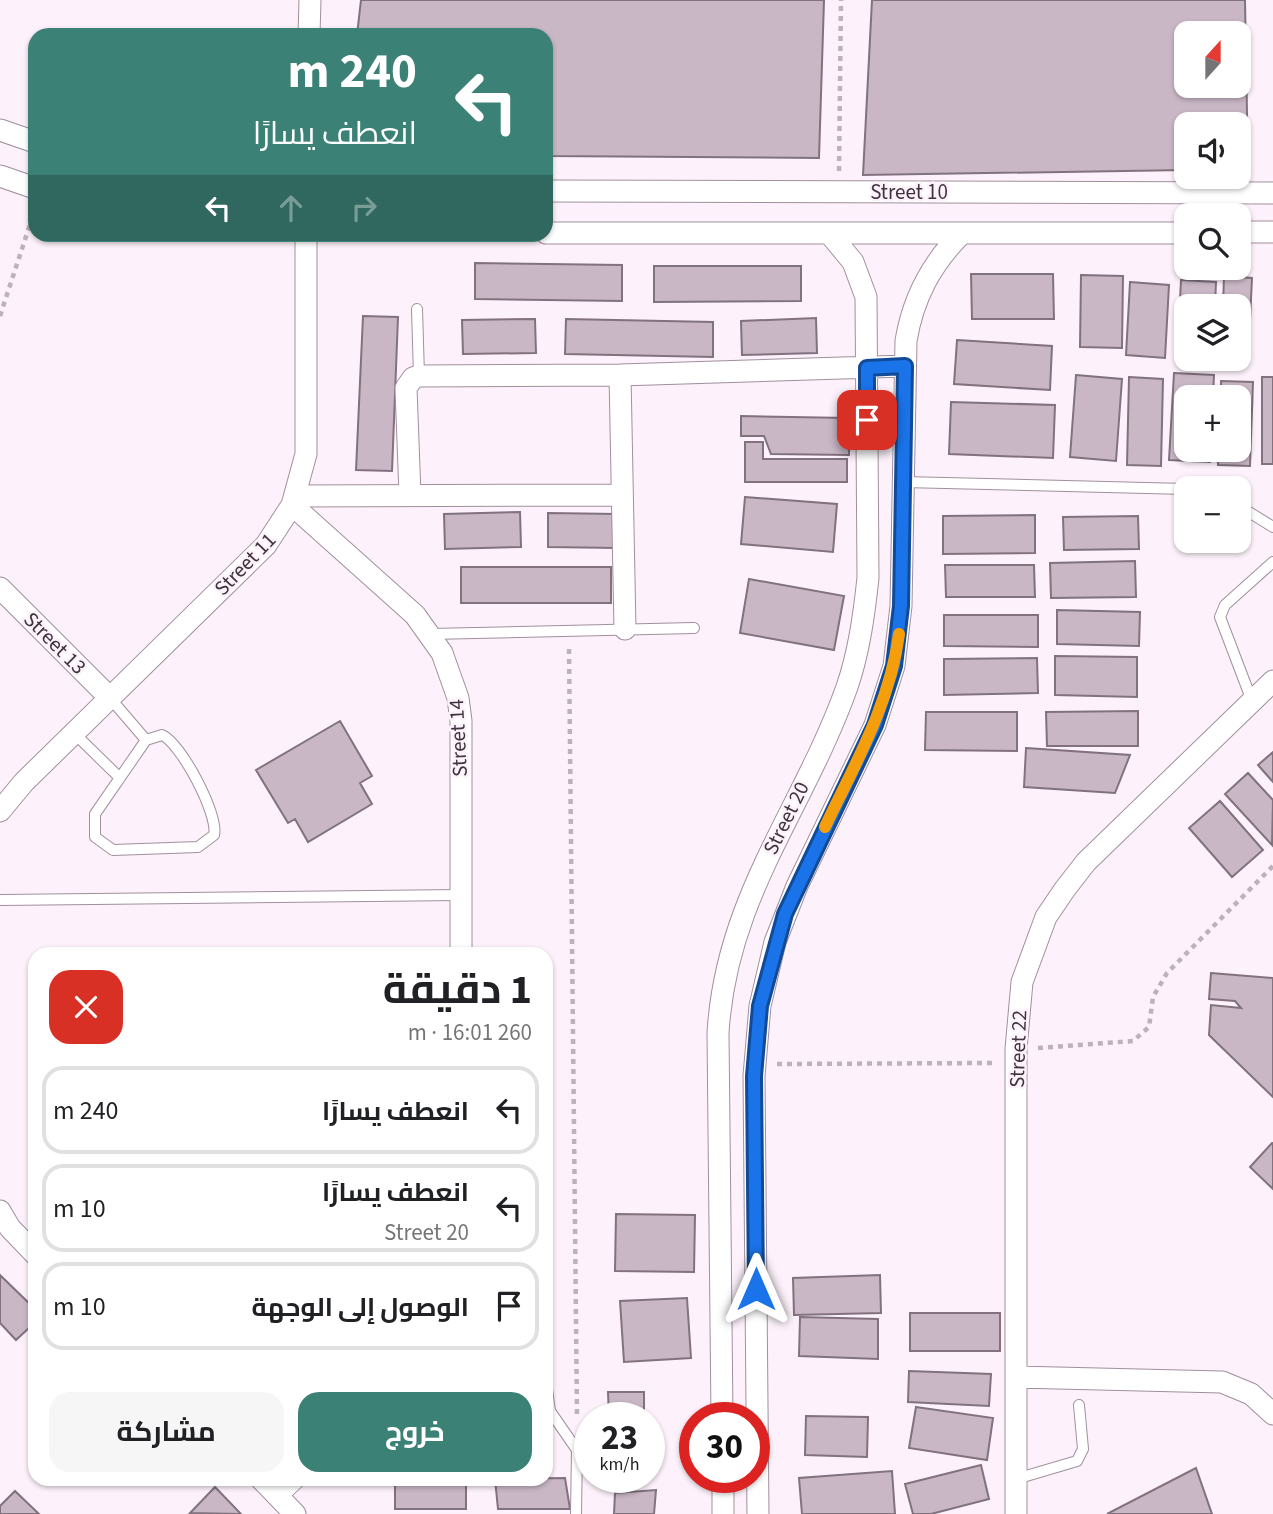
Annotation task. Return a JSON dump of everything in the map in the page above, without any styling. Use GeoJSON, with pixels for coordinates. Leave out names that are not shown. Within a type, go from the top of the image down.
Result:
{"type":"FeatureCollection","features":[{"type":"Feature","properties":{"kind":"street"},"geometry":{"type":"LineString","coordinates":[[309,28],[310,0]]}},
{"type":"Feature","properties":{"kind":"street"},"geometry":{"type":"LineString","coordinates":[[0,130],[28,140]]}},
{"type":"Feature","properties":{"kind":"street"},"geometry":{"type":"LineString","coordinates":[[0,176],[28,186]]}},
{"type":"Feature","properties":{"kind":"street","name":"Street 10"},"geometry":{"type":"LineString","coordinates":[[553,191],[1273,193]]}},
{"type":"Feature","properties":{"kind":"street"},"geometry":{"type":"LineString","coordinates":[[1222,192],[1222,203]]}},
{"type":"Feature","properties":{"kind":"street"},"geometry":{"type":"LineString","coordinates":[[1251,232],[1273,232]]}},
{"type":"Feature","properties":{"kind":"street","name":"Street 10"},"geometry":{"type":"LineString","coordinates":[[553,233],[1174,233]]}},
{"type":"Feature","properties":{"kind":"street","name":"Street 20"},"geometry":{"type":"LineString","coordinates":[[722,1402],[720,1005],[733,940],[745,905],[833,722],[856,656],[868,578],[866,297],[853,262],[830,233]]}},
{"type":"Feature","properties":{"kind":"street","name":"Street 20"},"geometry":{"type":"LineString","coordinates":[[756,1402],[755,1064],[760,1006],[775,942],[797,886],[875,725],[894,666],[901,606],[906,341],[916,300],[936,263],[962,233]]}},
{"type":"Feature","properties":{"kind":"street","name":"Street 11"},"geometry":{"type":"LineString","coordinates":[[0,811],[24,782],[266,545],[294,500],[306,454],[306,242]]}},
{"type":"Feature","properties":{"kind":"street"},"geometry":{"type":"LineString","coordinates":[[410,495],[406,388],[413,378],[419,376],[620,375],[905,366]]}},
{"type":"Feature","properties":{"kind":"street"},"geometry":{"type":"LineString","coordinates":[[620,375],[625,629]]}},
{"type":"Feature","properties":{"kind":"street"},"geometry":{"type":"LineString","coordinates":[[294,500],[410,495],[622,495]]}},
{"type":"Feature","properties":{"kind":"street","name":"Street 14"},"geometry":{"type":"LineString","coordinates":[[294,500],[398,599],[430,634],[452,675],[461,722],[461,947]]}},
{"type":"Feature","properties":{"kind":"street","name":"Street 13"},"geometry":{"type":"LineString","coordinates":[[0,588],[110,698]]}},
{"type":"Feature","properties":{"kind":"street","name":"Street 22"},"geometry":{"type":"LineString","coordinates":[[1016,1514],[1016,1056],[1022,982],[1032,948],[1065,889],[1086,862],[1273,681]]}},
{"type":"Feature","properties":{"kind":"street"},"geometry":{"type":"LineString","coordinates":[[0,1211],[28,1245]]}},
{"type":"Feature","properties":{"kind":"street"},"geometry":{"type":"LineString","coordinates":[[1016,1377],[1214,1381],[1251,1394],[1273,1414]]}},
{"type":"Feature","properties":{"kind":"street"},"geometry":{"type":"LineString","coordinates":[[268,1486],[296,1514]]}},
{"type":"Feature","properties":{"kind":"street"},"geometry":{"type":"LineString","coordinates":[[277,1495],[286,1486]]}},
{"type":"Feature","properties":{"kind":"street"},"geometry":{"type":"LineString","coordinates":[[723,1493],[723,1514]]}},
{"type":"Feature","properties":{"kind":"street","name":"Street 20"},"geometry":{"type":"LineString","coordinates":[[757,1493],[758,1514]]}},
{"type":"Feature","properties":{"kind":"lane"},"geometry":{"type":"LineString","coordinates":[[417,309],[419,376]]}},
{"type":"Feature","properties":{"kind":"lane"},"geometry":{"type":"LineString","coordinates":[[903,482],[1174,489]]}},
{"type":"Feature","properties":{"kind":"lane"},"geometry":{"type":"LineString","coordinates":[[1251,513],[1273,527]]}},
{"type":"Feature","properties":{"kind":"lane"},"geometry":{"type":"LineString","coordinates":[[1252,701],[1220,617],[1225,604],[1273,562]]}},
{"type":"Feature","properties":{"kind":"lane"},"geometry":{"type":"LineString","coordinates":[[430,634],[694,628]]}},
{"type":"Feature","properties":{"kind":"lane"},"geometry":{"type":"LineString","coordinates":[[110,698],[146,740]]}},
{"type":"Feature","properties":{"kind":"lane"},"geometry":{"type":"LineString","coordinates":[[74,733],[120,778]]}},
{"type":"Feature","properties":{"kind":"lane"},"geometry":{"type":"LineString","coordinates":[[162,735],[176,743],[215,817],[214,835],[198,847],[113,850],[103,845],[95,836],[95,814],[120,778],[146,740],[162,735]]}},
{"type":"Feature","properties":{"kind":"lane"},"geometry":{"type":"LineString","coordinates":[[0,900],[461,895]]}},
{"type":"Feature","properties":{"kind":"lane"},"geometry":{"type":"LineString","coordinates":[[1016,1479],[1077,1461],[1083,1449],[1079,1405]]}},
{"type":"Feature","properties":{"kind":"lane"},"geometry":{"type":"LineString","coordinates":[[553,1415],[574,1446]]}},
{"type":"Feature","properties":{"kind":"lane"},"geometry":{"type":"LineString","coordinates":[[576,1493],[576,1514]]}},
{"type":"Feature","properties":{"kind":"path"},"geometry":{"type":"LineString","coordinates":[[838,192],[841,0]]}},
{"type":"Feature","properties":{"kind":"path"},"geometry":{"type":"LineString","coordinates":[[0,316],[28,230]]}},
{"type":"Feature","properties":{"kind":"path"},"geometry":{"type":"LineString","coordinates":[[569,630],[577,1402]]}},
{"type":"Feature","properties":{"kind":"path"},"geometry":{"type":"LineString","coordinates":[[755,1064],[1016,1056],[1133,1041],[1149,1027],[1157,985],[1273,866]]}},
{"type":"Feature","properties":{"kind":"building"},"geometry":{"type":"Polygon","coordinates":[[[361,0],[824,0],[819,158],[553,156],[553,28],[358,28],[361,0]]]}},
{"type":"Feature","properties":{"kind":"building"},"geometry":{"type":"Polygon","coordinates":[[[872,0],[1245,0],[1245,21],[1174,21],[1174,98],[1247,98],[1247,112],[1174,112],[1174,170],[863,175],[872,0]]]}},
{"type":"Feature","properties":{"kind":"building"},"geometry":{"type":"Polygon","coordinates":[[[475,263],[622,265],[622,301],[475,299],[475,263]]]}},
{"type":"Feature","properties":{"kind":"building"},"geometry":{"type":"Polygon","coordinates":[[[654,266],[801,266],[801,301],[654,302],[654,266]]]}},
{"type":"Feature","properties":{"kind":"building"},"geometry":{"type":"Polygon","coordinates":[[[971,274],[1053,274],[1054,319],[972,319],[971,274]]]}},
{"type":"Feature","properties":{"kind":"building"},"geometry":{"type":"Polygon","coordinates":[[[1081,275],[1123,276],[1122,348],[1080,347],[1081,275]]]}},
{"type":"Feature","properties":{"kind":"building"},"geometry":{"type":"Polygon","coordinates":[[[1252,278],[1251,299],[1251,294],[1223,294],[1224,280],[1252,278]]]}},
{"type":"Feature","properties":{"kind":"building"},"geometry":{"type":"Polygon","coordinates":[[[1181,280],[1216,282],[1216,294],[1180,294],[1181,280]]]}},
{"type":"Feature","properties":{"kind":"building"},"geometry":{"type":"Polygon","coordinates":[[[1130,282],[1169,285],[1165,358],[1126,355],[1130,282]]]}},
{"type":"Feature","properties":{"kind":"building"},"geometry":{"type":"Polygon","coordinates":[[[363,316],[398,317],[392,471],[356,470],[363,316]]]}},
{"type":"Feature","properties":{"kind":"building"},"geometry":{"type":"Polygon","coordinates":[[[816,318],[817,353],[742,355],[741,321],[816,318]]]}},
{"type":"Feature","properties":{"kind":"building"},"geometry":{"type":"Polygon","coordinates":[[[535,319],[536,353],[463,354],[462,320],[535,319]]]}},
{"type":"Feature","properties":{"kind":"building"},"geometry":{"type":"Polygon","coordinates":[[[566,319],[713,322],[713,357],[565,354],[566,319]]]}},
{"type":"Feature","properties":{"kind":"building"},"geometry":{"type":"Polygon","coordinates":[[[957,340],[1052,346],[1050,390],[954,384],[957,340]]]}},
{"type":"Feature","properties":{"kind":"building"},"geometry":{"type":"Polygon","coordinates":[[[1174,373],[1214,375],[1214,385],[1174,385],[1174,460],[1169,460],[1174,373]]]}},
{"type":"Feature","properties":{"kind":"building"},"geometry":{"type":"Polygon","coordinates":[[[1076,375],[1122,379],[1116,461],[1070,457],[1076,375]]]}},
{"type":"Feature","properties":{"kind":"building"},"geometry":{"type":"Polygon","coordinates":[[[1129,377],[1163,379],[1161,466],[1127,465],[1129,377]]]}},
{"type":"Feature","properties":{"kind":"building"},"geometry":{"type":"Polygon","coordinates":[[[1262,377],[1273,377],[1273,464],[1262,464],[1262,377]]]}},
{"type":"Feature","properties":{"kind":"building"},"geometry":{"type":"Polygon","coordinates":[[[1221,381],[1253,382],[1251,438],[1251,385],[1221,385],[1221,381]]]}},
{"type":"Feature","properties":{"kind":"building"},"geometry":{"type":"Polygon","coordinates":[[[951,402],[1055,405],[1053,458],[949,454],[951,402]]]}},
{"type":"Feature","properties":{"kind":"building"},"geometry":{"type":"Polygon","coordinates":[[[741,416],[849,418],[849,455],[771,454],[764,436],[741,436],[741,416]]]}},
{"type":"Feature","properties":{"kind":"building"},"geometry":{"type":"Polygon","coordinates":[[[745,442],[763,442],[763,459],[847,459],[847,482],[745,482],[745,442]]]}},
{"type":"Feature","properties":{"kind":"building"},"geometry":{"type":"Polygon","coordinates":[[[1218,462],[1250,462],[1250,466],[1218,465],[1218,462]]]}},
{"type":"Feature","properties":{"kind":"building"},"geometry":{"type":"Polygon","coordinates":[[[745,497],[837,504],[833,552],[741,544],[745,497]]]}},
{"type":"Feature","properties":{"kind":"building"},"geometry":{"type":"Polygon","coordinates":[[[520,512],[521,547],[445,549],[444,514],[520,512]]]}},
{"type":"Feature","properties":{"kind":"building"},"geometry":{"type":"Polygon","coordinates":[[[548,513],[617,514],[617,548],[548,547],[548,513]]]}},
{"type":"Feature","properties":{"kind":"building"},"geometry":{"type":"Polygon","coordinates":[[[1035,515],[1035,553],[943,554],[943,516],[1035,515]]]}},
{"type":"Feature","properties":{"kind":"building"},"geometry":{"type":"Polygon","coordinates":[[[1138,516],[1139,549],[1064,550],[1063,517],[1138,516]]]}},
{"type":"Feature","properties":{"kind":"building"},"geometry":{"type":"Polygon","coordinates":[[[1135,561],[1136,597],[1051,598],[1050,563],[1135,561]]]}},
{"type":"Feature","properties":{"kind":"building"},"geometry":{"type":"Polygon","coordinates":[[[945,565],[1034,565],[1035,597],[946,597],[945,565]]]}},
{"type":"Feature","properties":{"kind":"building"},"geometry":{"type":"Polygon","coordinates":[[[461,567],[611,567],[611,603],[461,603],[461,567]]]}},
{"type":"Feature","properties":{"kind":"building"},"geometry":{"type":"Polygon","coordinates":[[[749,579],[844,596],[834,650],[740,633],[749,579]]]}},
{"type":"Feature","properties":{"kind":"building"},"geometry":{"type":"Polygon","coordinates":[[[1057,610],[1140,612],[1139,646],[1057,644],[1057,610]]]}},
{"type":"Feature","properties":{"kind":"building"},"geometry":{"type":"Polygon","coordinates":[[[944,615],[1038,615],[1038,647],[944,646],[944,615]]]}},
{"type":"Feature","properties":{"kind":"building"},"geometry":{"type":"Polygon","coordinates":[[[1055,656],[1137,657],[1137,697],[1055,695],[1055,656]]]}},
{"type":"Feature","properties":{"kind":"building"},"geometry":{"type":"Polygon","coordinates":[[[1037,658],[1038,693],[944,695],[944,659],[1037,658]]]}},
{"type":"Feature","properties":{"kind":"building"},"geometry":{"type":"Polygon","coordinates":[[[1138,711],[1138,746],[1047,746],[1046,712],[1138,711]]]}},
{"type":"Feature","properties":{"kind":"building"},"geometry":{"type":"Polygon","coordinates":[[[926,712],[1017,712],[1017,751],[925,750],[926,712]]]}},
{"type":"Feature","properties":{"kind":"building"},"geometry":{"type":"Polygon","coordinates":[[[340,721],[372,776],[360,783],[372,804],[308,842],[295,819],[288,823],[256,770],[340,721]]]}},
{"type":"Feature","properties":{"kind":"building"},"geometry":{"type":"Polygon","coordinates":[[[1026,748],[1130,755],[1115,793],[1024,787],[1026,748]]]}},
{"type":"Feature","properties":{"kind":"building"},"geometry":{"type":"Polygon","coordinates":[[[1273,752],[1273,782],[1258,765],[1273,752]]]}},
{"type":"Feature","properties":{"kind":"building"},"geometry":{"type":"Polygon","coordinates":[[[1248,773],[1273,800],[1272,845],[1225,794],[1248,773]]]}},
{"type":"Feature","properties":{"kind":"building"},"geometry":{"type":"Polygon","coordinates":[[[1220,801],[1263,850],[1232,877],[1189,828],[1220,801]]]}},
{"type":"Feature","properties":{"kind":"building"},"geometry":{"type":"Polygon","coordinates":[[[1211,973],[1273,978],[1273,1097],[1209,1035],[1211,1005],[1241,1008],[1235,1001],[1209,999],[1211,973]]]}},
{"type":"Feature","properties":{"kind":"building"},"geometry":{"type":"Polygon","coordinates":[[[1273,1143],[1273,1189],[1250,1167],[1273,1143]]]}},
{"type":"Feature","properties":{"kind":"building"},"geometry":{"type":"Polygon","coordinates":[[[616,1214],[695,1215],[694,1272],[615,1271],[616,1214]]]}},
{"type":"Feature","properties":{"kind":"building"},"geometry":{"type":"Polygon","coordinates":[[[0,1275],[28,1302],[28,1329],[16,1340],[0,1323],[0,1275]]]}},
{"type":"Feature","properties":{"kind":"building"},"geometry":{"type":"Polygon","coordinates":[[[880,1275],[881,1313],[794,1315],[793,1278],[880,1275]]]}},
{"type":"Feature","properties":{"kind":"building"},"geometry":{"type":"Polygon","coordinates":[[[687,1298],[691,1358],[624,1362],[620,1301],[687,1298]]]}},
{"type":"Feature","properties":{"kind":"building"},"geometry":{"type":"Polygon","coordinates":[[[910,1313],[1000,1313],[1000,1351],[910,1351],[910,1313]]]}},
{"type":"Feature","properties":{"kind":"building"},"geometry":{"type":"Polygon","coordinates":[[[800,1317],[878,1319],[878,1359],[799,1356],[800,1317]]]}},
{"type":"Feature","properties":{"kind":"building"},"geometry":{"type":"Polygon","coordinates":[[[909,1371],[991,1374],[989,1406],[908,1402],[909,1371]]]}},
{"type":"Feature","properties":{"kind":"building"},"geometry":{"type":"Polygon","coordinates":[[[608,1392],[644,1392],[644,1402],[608,1402],[608,1392]]]}},
{"type":"Feature","properties":{"kind":"building"},"geometry":{"type":"Polygon","coordinates":[[[916,1407],[993,1418],[987,1460],[909,1448],[916,1407]]]}},
{"type":"Feature","properties":{"kind":"building"},"geometry":{"type":"Polygon","coordinates":[[[806,1416],[868,1417],[867,1457],[805,1455],[806,1416]]]}},
{"type":"Feature","properties":{"kind":"building"},"geometry":{"type":"Polygon","coordinates":[[[981,1465],[989,1499],[931,1514],[913,1514],[905,1484],[981,1465]]]}},
{"type":"Feature","properties":{"kind":"building"},"geometry":{"type":"Polygon","coordinates":[[[1196,1468],[1212,1514],[1107,1514],[1196,1468]]]}},
{"type":"Feature","properties":{"kind":"building"},"geometry":{"type":"Polygon","coordinates":[[[892,1471],[895,1514],[802,1514],[799,1478],[892,1471]]]}},
{"type":"Feature","properties":{"kind":"building"},"geometry":{"type":"Polygon","coordinates":[[[553,1478],[565,1478],[570,1509],[498,1509],[496,1486],[553,1486],[553,1478]]]}},
{"type":"Feature","properties":{"kind":"building"},"geometry":{"type":"Polygon","coordinates":[[[395,1486],[466,1486],[466,1509],[395,1509],[395,1486]]]}},
{"type":"Feature","properties":{"kind":"building"},"geometry":{"type":"Polygon","coordinates":[[[215,1487],[241,1514],[190,1513],[215,1487]]]}},
{"type":"Feature","properties":{"kind":"building"},"geometry":{"type":"Polygon","coordinates":[[[15,1491],[39,1514],[0,1514],[0,1506],[15,1491]]]}},
{"type":"Feature","properties":{"kind":"building"},"geometry":{"type":"Polygon","coordinates":[[[615,1493],[656,1493],[654,1514],[614,1514],[615,1493]]]}},
{"type":"Feature","properties":{"kind":"slow traffic"},"geometry":{"type":"LineString","coordinates":[[825,827],[875,725],[894,666],[899,634]]}},
{"type":"Feature","properties":{"kind":"route"},"geometry":{"type":"LineString","coordinates":[[756,1289],[754,1076],[760,1006],[767,971],[785,914],[875,725],[894,666],[901,606],[905,366],[867,368],[867,420]]}}]}
